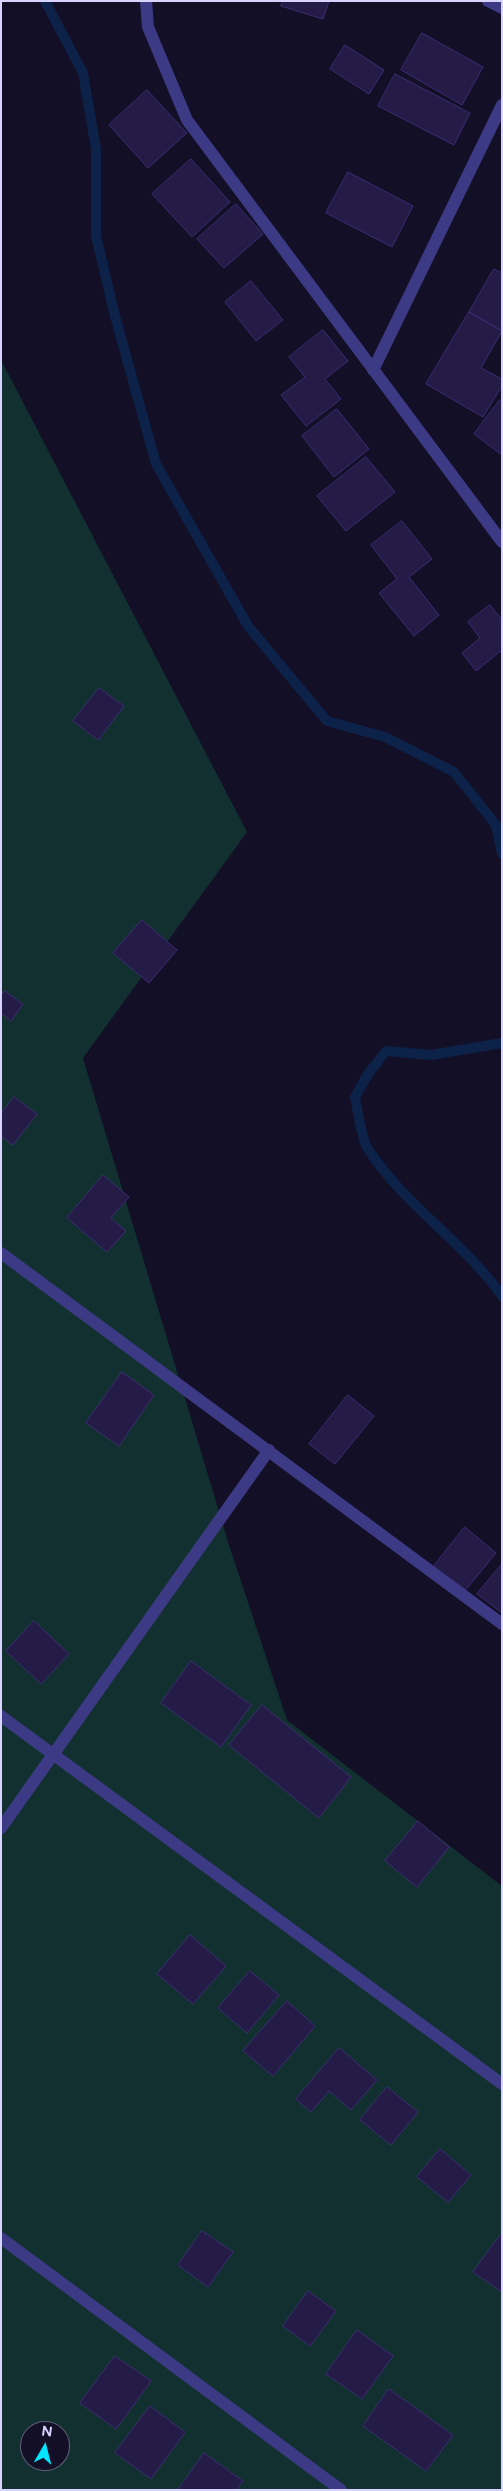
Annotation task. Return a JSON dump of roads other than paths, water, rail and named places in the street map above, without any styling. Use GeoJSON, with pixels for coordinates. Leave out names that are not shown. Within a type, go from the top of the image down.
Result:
{"type":"FeatureCollection","features":[{"type":"Feature","properties":{"kind":"street"},"geometry":{"type":"LineString","coordinates":[[146,1],[148,27],[187,120],[502,542]]}},
{"type":"Feature","properties":{"kind":"street"},"geometry":{"type":"LineString","coordinates":[[488,1],[502,8]]}},
{"type":"Feature","properties":{"kind":"street"},"geometry":{"type":"LineString","coordinates":[[373,370],[502,105]]}},
{"type":"Feature","properties":{"kind":"street"},"geometry":{"type":"LineString","coordinates":[[1,1253],[502,1624]]}},
{"type":"Feature","properties":{"kind":"street"},"geometry":{"type":"LineString","coordinates":[[1,1828],[269,1450]]}},
{"type":"Feature","properties":{"kind":"street"},"geometry":{"type":"LineString","coordinates":[[1,1716],[502,2084]]}},
{"type":"Feature","properties":{"kind":"street"},"geometry":{"type":"LineString","coordinates":[[1,2238],[342,2490]]}},
{"type":"Feature","properties":{"kind":"waterway"},"geometry":{"type":"LineString","coordinates":[[45,1],[83,73],[96,149],[96,236],[115,316],[156,464],[248,626],[327,721],[385,737],[454,772],[496,825],[502,854]]}},
{"type":"Feature","properties":{"kind":"waterway"},"geometry":{"type":"LineString","coordinates":[[502,1043],[431,1055],[386,1051],[368,1074],[355,1097],[368,1149],[399,1188],[470,1258],[502,1296]]}}]}
